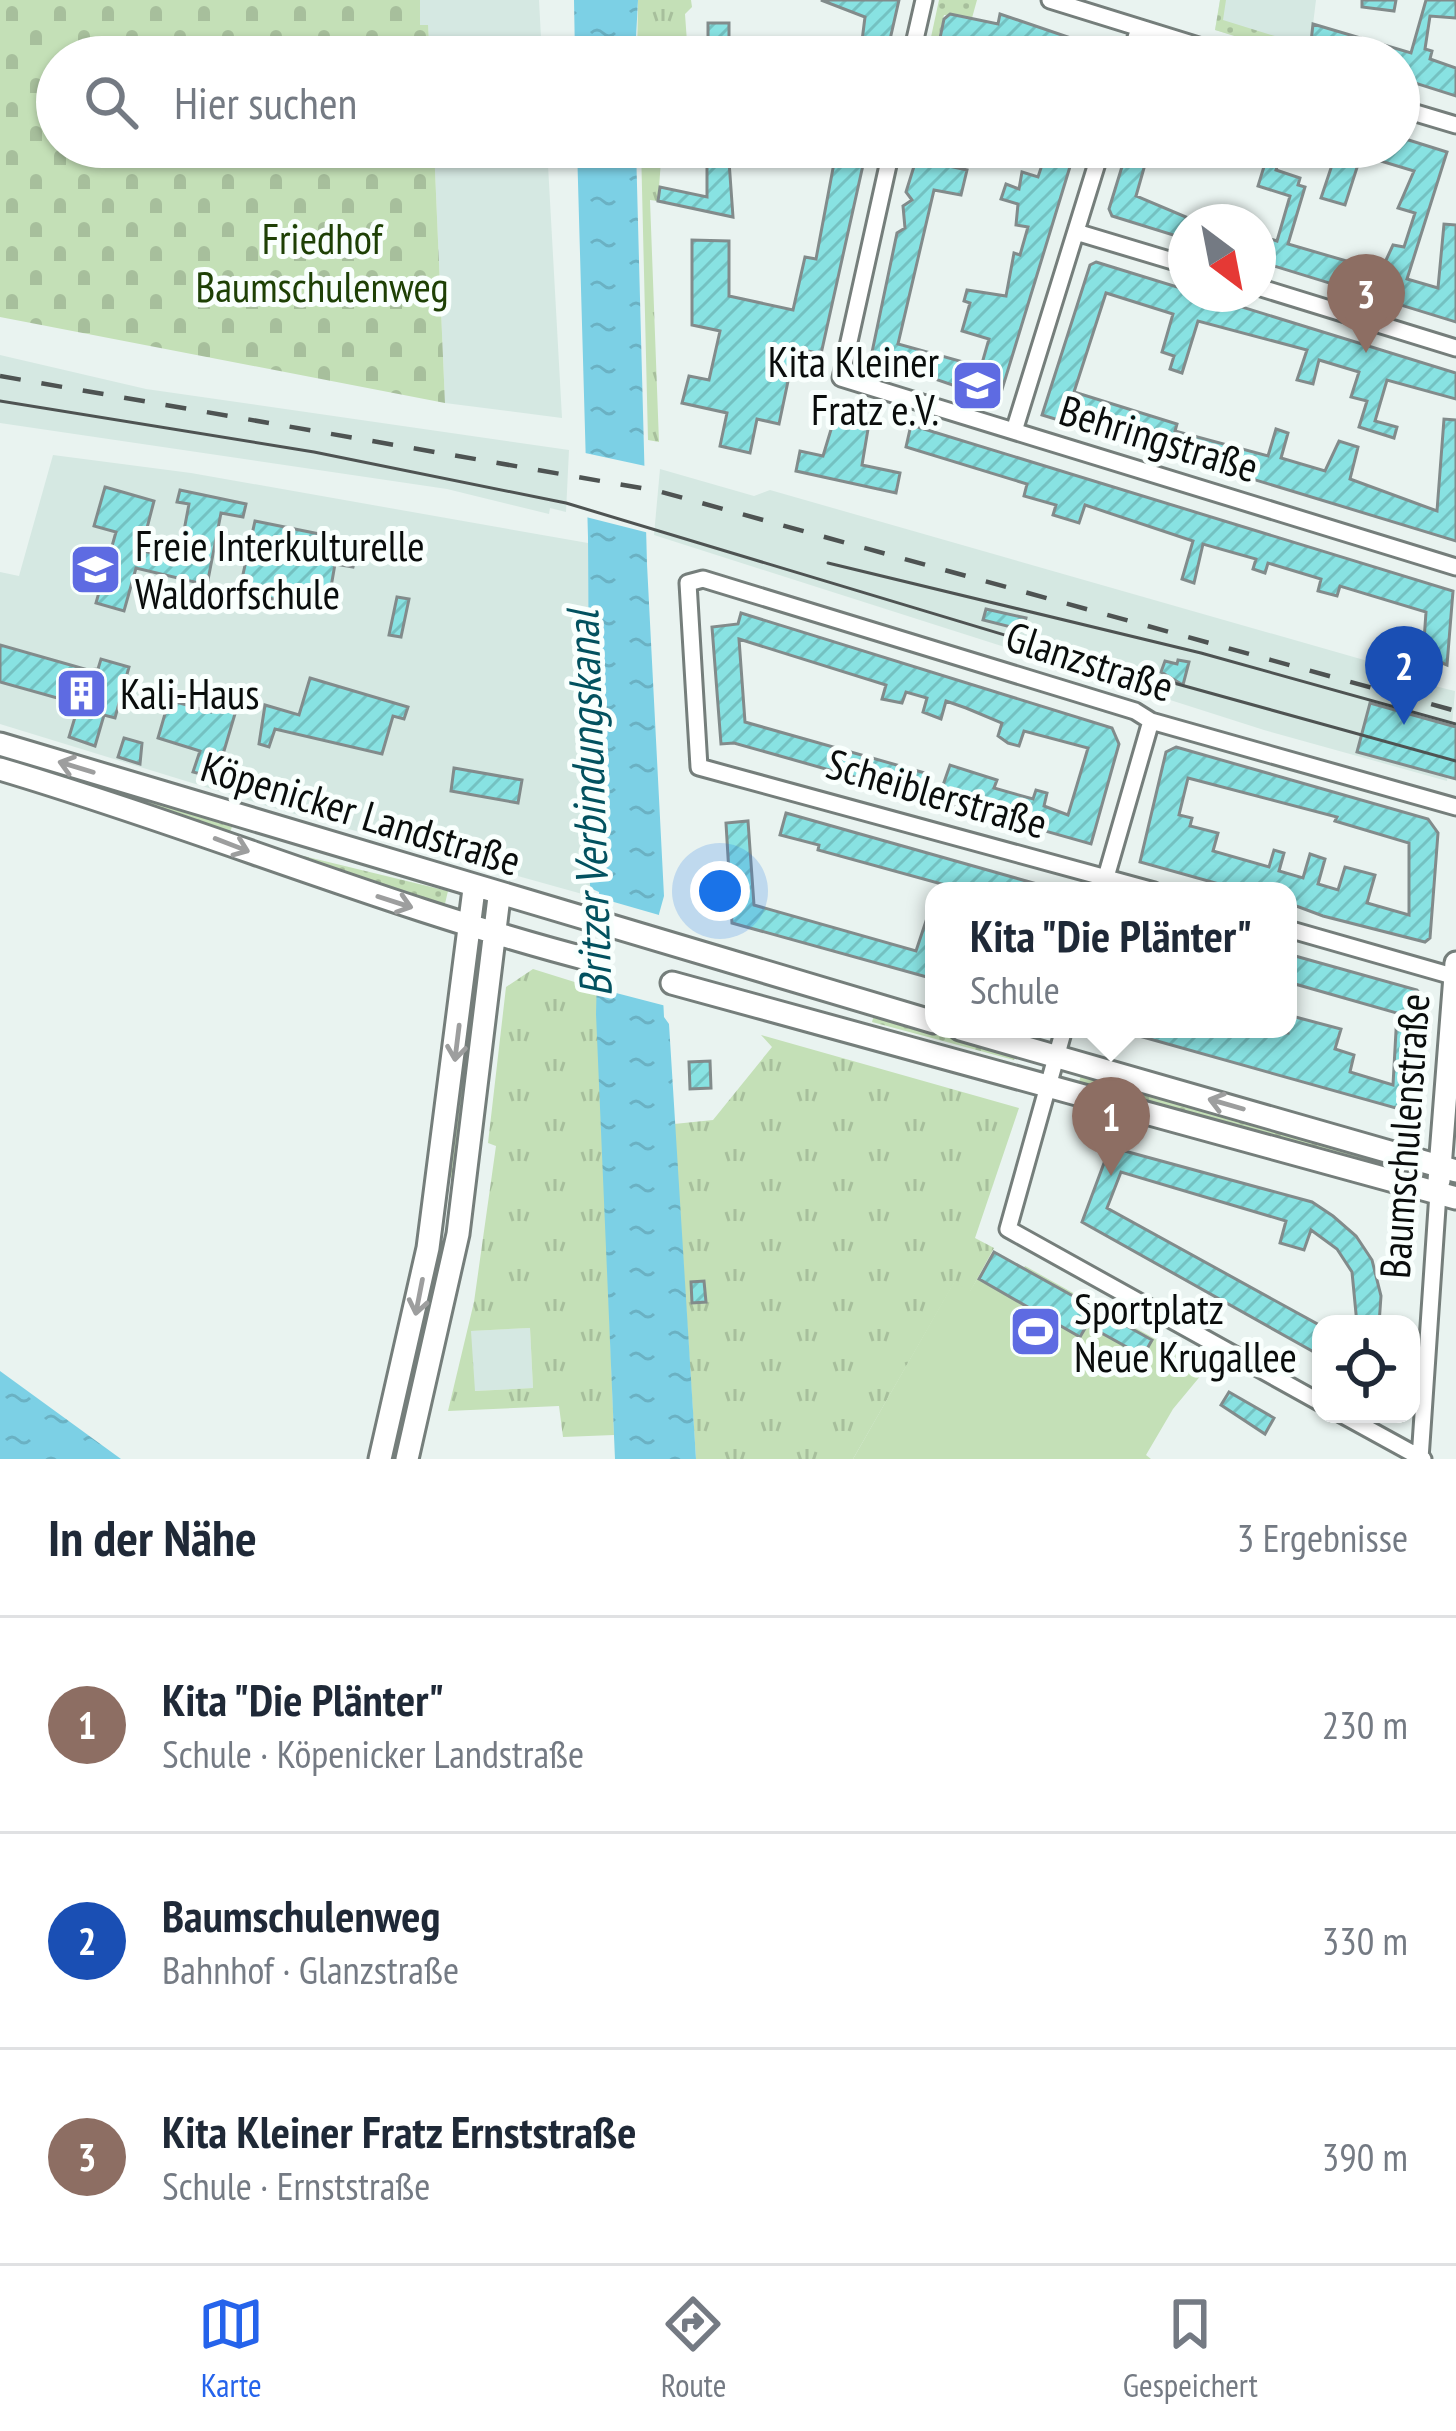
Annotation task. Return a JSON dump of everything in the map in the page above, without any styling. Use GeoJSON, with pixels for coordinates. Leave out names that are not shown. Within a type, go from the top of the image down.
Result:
{"type":"FeatureCollection","features":[{"type":"Feature","properties":{"kind":"main road","name":"Köpenicker Landstraße"},"geometry":{"type":"LineString","coordinates":[[0,744],[474,889],[925,1019]]}},
{"type":"Feature","properties":{"kind":"main road","name":"Köpenicker Landstraße"},"geometry":{"type":"LineString","coordinates":[[0,769],[145,812],[471,927],[591,960]]}},
{"type":"Feature","properties":{"kind":"main road"},"geometry":{"type":"LineString","coordinates":[[380,1459],[417,1306],[439,1182],[474,889]]}},
{"type":"Feature","properties":{"kind":"main road"},"geometry":{"type":"LineString","coordinates":[[407,1459],[443,1314],[465,1187],[499,896]]}},
{"type":"Feature","properties":{"kind":"main road","name":"Baumschulenstraße"},"geometry":{"type":"LineString","coordinates":[[1447,1196],[1456,963]]}},
{"type":"Feature","properties":{"kind":"main road"},"geometry":{"type":"LineString","coordinates":[[754,969],[780,1014]]}},
{"type":"Feature","properties":{"kind":"main road"},"geometry":{"type":"LineString","coordinates":[[672,983],[1447,1196]]}},
{"type":"Feature","properties":{"kind":"main road"},"geometry":{"type":"LineString","coordinates":[[991,1038],[1448,1169]]}},
{"type":"Feature","properties":{"kind":"street"},"geometry":{"type":"LineString","coordinates":[[916,36],[924,0]]}},
{"type":"Feature","properties":{"kind":"street"},"geometry":{"type":"LineString","coordinates":[[1050,0],[1165,36]]}},
{"type":"Feature","properties":{"kind":"street"},"geometry":{"type":"LineString","coordinates":[[1116,20],[1121,3]]}},
{"type":"Feature","properties":{"kind":"street"},"geometry":{"type":"LineString","coordinates":[[1137,36],[1139,28]]}},
{"type":"Feature","properties":{"kind":"street"},"geometry":{"type":"LineString","coordinates":[[1420,114],[1456,125]]}},
{"type":"Feature","properties":{"kind":"street","name":"Behringstraße"},"geometry":{"type":"LineString","coordinates":[[887,168],[842,378],[1456,567]]}},
{"type":"Feature","properties":{"kind":"street"},"geometry":{"type":"LineString","coordinates":[[1014,431],[1096,168]]}},
{"type":"Feature","properties":{"kind":"street"},"geometry":{"type":"LineString","coordinates":[[1076,232],[1168,260]]}},
{"type":"Feature","properties":{"kind":"street"},"geometry":{"type":"LineString","coordinates":[[1276,293],[1456,348]]}},
{"type":"Feature","properties":{"kind":"street","name":"Glanzstraße"},"geometry":{"type":"LineString","coordinates":[[699,767],[687,590],[694,580],[703,579],[1112,704],[1151,721],[1456,807]]}},
{"type":"Feature","properties":{"kind":"street"},"geometry":{"type":"LineString","coordinates":[[1105,882],[1151,721]]}},
{"type":"Feature","properties":{"kind":"street","name":"Scheiblerstraße"},"geometry":{"type":"LineString","coordinates":[[699,767],[1097,882]]}},
{"type":"Feature","properties":{"kind":"street"},"geometry":{"type":"LineString","coordinates":[[1297,932],[1456,977]]}},
{"type":"Feature","properties":{"kind":"street"},"geometry":{"type":"LineString","coordinates":[[1061,1038],[1008,1229],[1312,1398]]}},
{"type":"Feature","properties":{"kind":"street","name":"Baumschulenstraße"},"geometry":{"type":"LineString","coordinates":[[1421,1458],[1447,1196]]}},
{"type":"Feature","properties":{"kind":"street"},"geometry":{"type":"LineString","coordinates":[[1357,1423],[1421,1458]]}},
{"type":"Feature","properties":{"kind":"shaded area"},"geometry":{"type":"Polygon","coordinates":[[[420,0],[539,0],[541,36],[429,36],[428,26],[420,26],[420,0]]]}},
{"type":"Feature","properties":{"kind":"shaded area"},"geometry":{"type":"Polygon","coordinates":[[[1220,0],[1316,0],[1312,36],[1236,36],[1215,30],[1220,0]]]}},
{"type":"Feature","properties":{"kind":"shaded area"},"geometry":{"type":"Polygon","coordinates":[[[435,168],[548,168],[562,418],[445,403],[435,168]]]}},
{"type":"Feature","properties":{"kind":"shaded area"},"geometry":{"type":"Polygon","coordinates":[[[0,355],[146,389],[569,450],[566,512],[550,508],[549,514],[447,489],[0,423],[0,355]]]}},
{"type":"Feature","properties":{"kind":"shaded area"},"geometry":{"type":"Polygon","coordinates":[[[53,455],[191,473],[588,543],[593,897],[277,809],[0,724],[0,572],[19,576],[53,455]]]}},
{"type":"Feature","properties":{"kind":"shaded area"},"geometry":{"type":"Polygon","coordinates":[[[660,469],[754,496],[770,490],[1420,676],[1426,684],[1455,691],[1447,781],[1264,730],[654,535],[660,469]]]}},
{"type":"Feature","properties":{"kind":"shaded area"},"geometry":{"type":"Polygon","coordinates":[[[530,1328],[533,1388],[474,1391],[470,1331],[530,1328]]]}},
{"type":"Feature","properties":{"kind":"green space","name":"Friedhof Baumschulenweg"},"geometry":{"type":"Polygon","coordinates":[[[0,0],[420,0],[420,25],[428,25],[429,36],[36,36],[36,168],[435,168],[445,403],[0,317],[0,0]]]}},
{"type":"Feature","properties":{"kind":"green space"},"geometry":{"type":"Polygon","coordinates":[[[638,0],[691,0],[692,7],[685,14],[687,36],[637,36],[638,0]]]}},
{"type":"Feature","properties":{"kind":"green space"},"geometry":{"type":"Polygon","coordinates":[[[939,0],[977,0],[972,18],[944,15],[939,36],[931,36],[939,0]]]}},
{"type":"Feature","properties":{"kind":"green space"},"geometry":{"type":"Polygon","coordinates":[[[1220,0],[1226,0],[1223,20],[1275,36],[1234,36],[1215,30],[1220,0]]]}},
{"type":"Feature","properties":{"kind":"green space"},"geometry":{"type":"Polygon","coordinates":[[[642,168],[660,168],[658,201],[650,200],[659,442],[648,440],[642,168]]]}},
{"type":"Feature","properties":{"kind":"green space"},"geometry":{"type":"Polygon","coordinates":[[[0,753],[232,827],[229,834],[0,758],[0,753]]]}},
{"type":"Feature","properties":{"kind":"green space"},"geometry":{"type":"Polygon","coordinates":[[[287,855],[448,891],[444,908],[287,855]]]}},
{"type":"Feature","properties":{"kind":"green space"},"geometry":{"type":"Polygon","coordinates":[[[474,959],[480,961],[454,1178],[446,1177],[474,959]]]}},
{"type":"Feature","properties":{"kind":"green space"},"geometry":{"type":"Polygon","coordinates":[[[533,969],[597,989],[614,1435],[563,1437],[559,1406],[448,1411],[474,1302],[496,1146],[488,1143],[506,987],[533,969]],[[530,1328],[471,1331],[475,1391],[533,1388],[530,1328]]]}},
{"type":"Feature","properties":{"kind":"green space"},"geometry":{"type":"Polygon","coordinates":[[[874,1015],[925,1030],[925,1036],[872,1022],[874,1015]]]}},
{"type":"Feature","properties":{"kind":"green space"},"geometry":{"type":"Polygon","coordinates":[[[761,1035],[1019,1108],[975,1238],[994,1248],[970,1292],[954,1283],[853,1459],[696,1459],[674,1124],[713,1120],[772,1047],[761,1035]]]}},
{"type":"Feature","properties":{"kind":"green space"},"geometry":{"type":"Polygon","coordinates":[[[932,1038],[954,1038],[1016,1056],[1014,1060],[932,1038]]]}},
{"type":"Feature","properties":{"kind":"green space"},"geometry":{"type":"Polygon","coordinates":[[[1081,1075],[1407,1167],[1407,1173],[1078,1086],[1081,1075]]]}},
{"type":"Feature","properties":{"kind":"green space","name":"Sportplatz Neue Krugallee"},"geometry":{"type":"Polygon","coordinates":[[[1025,1266],[1207,1368],[1173,1409],[1146,1455],[1151,1459],[853,1459],[954,1282],[970,1291],[977,1279],[1008,1296],[1025,1266]]]}},
{"type":"Feature","properties":{"kind":"water"},"geometry":{"type":"Polygon","coordinates":[[[574,0],[638,0],[636,36],[575,36],[574,0]]]}},
{"type":"Feature","properties":{"kind":"water"},"geometry":{"type":"Polygon","coordinates":[[[578,168],[637,168],[647,564],[664,896],[659,914],[696,1459],[615,1459],[596,1014],[599,892],[590,888],[588,537],[578,168]]]}},
{"type":"Feature","properties":{"kind":"water"},"geometry":{"type":"Polygon","coordinates":[[[0,1371],[121,1459],[0,1459],[0,1371]]]}},
{"type":"Feature","properties":{"kind":"pier"},"geometry":{"type":"Polygon","coordinates":[[[576,451],[650,467],[653,534],[578,515],[576,451]]]}},
{"type":"Feature","properties":{"kind":"pier"},"geometry":{"type":"Polygon","coordinates":[[[593,896],[666,917],[670,1007],[593,987],[593,896]]]}},
{"type":"Feature","properties":{"kind":"building"},"geometry":{"type":"Polygon","coordinates":[[[821,0],[899,0],[891,36],[863,36],[865,17],[821,0]]]}},
{"type":"Feature","properties":{"kind":"building"},"geometry":{"type":"Polygon","coordinates":[[[1362,0],[1396,0],[1394,11],[1362,7],[1362,0]]]}},
{"type":"Feature","properties":{"kind":"building"},"geometry":{"type":"Polygon","coordinates":[[[1426,0],[1456,0],[1456,18],[1430,16],[1425,49],[1432,51],[1430,59],[1456,68],[1456,96],[1420,85],[1420,36],[1416,36],[1426,0]]]}},
{"type":"Feature","properties":{"kind":"building"},"geometry":{"type":"Polygon","coordinates":[[[950,14],[998,24],[1000,14],[1065,36],[940,36],[950,14]]]}},
{"type":"Feature","properties":{"kind":"building"},"geometry":{"type":"Polygon","coordinates":[[[708,23],[729,23],[729,36],[708,36],[708,23]]]}},
{"type":"Feature","properties":{"kind":"building"},"geometry":{"type":"Polygon","coordinates":[[[1313,24],[1354,36],[1312,36],[1313,24]]]}},
{"type":"Feature","properties":{"kind":"building"},"geometry":{"type":"Polygon","coordinates":[[[1420,144],[1447,152],[1407,279],[1438,288],[1444,224],[1456,225],[1456,322],[1276,267],[1276,241],[1290,196],[1258,186],[1264,168],[1277,168],[1300,178],[1298,185],[1305,187],[1288,244],[1381,271],[1393,245],[1404,247],[1415,213],[1398,208],[1414,171],[1404,168],[1420,168],[1420,144]]]}},
{"type":"Feature","properties":{"kind":"building"},"geometry":{"type":"Polygon","coordinates":[[[707,168],[730,168],[733,217],[658,201],[660,187],[707,197],[707,168]]]}},
{"type":"Feature","properties":{"kind":"building"},"geometry":{"type":"Polygon","coordinates":[[[833,168],[862,168],[821,354],[795,348],[779,424],[757,419],[750,453],[720,446],[727,413],[682,403],[689,376],[709,380],[720,331],[692,325],[692,240],[729,241],[729,296],[793,310],[805,257],[816,259],[833,168]]]}},
{"type":"Feature","properties":{"kind":"building"},"geometry":{"type":"Polygon","coordinates":[[[913,168],[967,170],[961,195],[934,190],[898,344],[981,367],[989,339],[962,331],[970,303],[964,301],[967,290],[1006,296],[1014,253],[1020,255],[1028,227],[1016,225],[1018,204],[1001,199],[1006,184],[1019,189],[1022,172],[1038,177],[1041,168],[1070,168],[1000,396],[993,399],[871,357],[897,233],[905,228],[903,206],[912,200],[906,192],[913,168]]]}},
{"type":"Feature","properties":{"kind":"building"},"geometry":{"type":"Polygon","coordinates":[[[1122,168],[1144,168],[1136,196],[1168,209],[1168,233],[1112,216],[1109,209],[1122,168]]]}},
{"type":"Feature","properties":{"kind":"building"},"geometry":{"type":"Polygon","coordinates":[[[1331,168],[1357,168],[1345,205],[1321,198],[1331,168]]]}},
{"type":"Feature","properties":{"kind":"building"},"geometry":{"type":"Polygon","coordinates":[[[1096,262],[1168,284],[1168,312],[1258,312],[1456,373],[1456,399],[1387,380],[1375,421],[1397,427],[1394,438],[1359,427],[1367,401],[1351,397],[1359,372],[1319,360],[1313,384],[1297,380],[1307,350],[1198,321],[1182,373],[1170,369],[1174,356],[1162,352],[1173,314],[1106,293],[1074,392],[1177,424],[1175,431],[1268,456],[1276,429],[1288,433],[1281,458],[1325,471],[1339,441],[1358,447],[1350,479],[1437,511],[1444,419],[1456,420],[1456,541],[1042,415],[1090,265],[1096,262]]]}},
{"type":"Feature","properties":{"kind":"building"},"geometry":{"type":"Polygon","coordinates":[[[836,413],[869,423],[862,465],[900,473],[896,493],[796,471],[800,451],[823,456],[836,413]]]}},
{"type":"Feature","properties":{"kind":"building"},"geometry":{"type":"Polygon","coordinates":[[[911,425],[1453,591],[1447,665],[1423,655],[1426,612],[1340,586],[1337,596],[1318,591],[1321,579],[1268,563],[1265,573],[1253,569],[1256,559],[1203,544],[1194,583],[1182,579],[1193,541],[1085,505],[1079,523],[1053,515],[1056,505],[1024,496],[1027,484],[906,447],[911,425]]]}},
{"type":"Feature","properties":{"kind":"building"},"geometry":{"type":"Polygon","coordinates":[[[105,487],[154,501],[141,551],[179,557],[189,504],[177,502],[180,490],[246,504],[243,517],[221,513],[207,585],[136,568],[124,611],[96,603],[116,532],[94,526],[105,487]]]}},
{"type":"Feature","properties":{"kind":"building"},"geometry":{"type":"Polygon","coordinates":[[[255,521],[359,542],[353,567],[335,564],[327,610],[239,592],[255,521]]]}},
{"type":"Feature","properties":{"kind":"building"},"geometry":{"type":"Polygon","coordinates":[[[397,597],[409,599],[401,637],[389,635],[397,597]]]}},
{"type":"Feature","properties":{"kind":"building"},"geometry":{"type":"Polygon","coordinates":[[[986,609],[1026,618],[1023,630],[983,620],[986,609]]]}},
{"type":"Feature","properties":{"kind":"building"},"geometry":{"type":"Polygon","coordinates":[[[741,613],[1112,728],[1119,744],[1091,844],[734,743],[721,744],[712,627],[738,624],[741,613]],[[739,639],[745,722],[925,773],[921,785],[941,791],[950,765],[997,780],[994,788],[1033,799],[1036,790],[1047,793],[1044,806],[1068,815],[1088,748],[1024,731],[1019,746],[1008,743],[998,736],[1002,723],[946,701],[941,719],[923,712],[927,698],[906,692],[902,703],[882,699],[886,685],[739,639]]]}},
{"type":"Feature","properties":{"kind":"building","name":"Kali-Haus"},"geometry":{"type":"Polygon","coordinates":[[[0,645],[88,670],[98,669],[101,659],[129,667],[115,718],[104,715],[95,746],[69,737],[79,704],[0,682],[0,645]]]}},
{"type":"Feature","properties":{"kind":"building"},"geometry":{"type":"Polygon","coordinates":[[[1178,660],[1189,662],[1183,685],[1161,672],[1165,661],[1177,664],[1178,660]]]}},
{"type":"Feature","properties":{"kind":"building"},"geometry":{"type":"Polygon","coordinates":[[[310,678],[408,707],[404,719],[393,716],[382,754],[275,729],[269,747],[259,744],[265,705],[299,715],[310,678]]]}},
{"type":"Feature","properties":{"kind":"building"},"geometry":{"type":"Polygon","coordinates":[[[169,700],[211,712],[214,701],[237,707],[216,778],[193,772],[200,751],[158,738],[169,700]]]}},
{"type":"Feature","properties":{"kind":"building"},"geometry":{"type":"Polygon","coordinates":[[[1370,703],[1456,727],[1456,779],[1357,752],[1370,703]]]}},
{"type":"Feature","properties":{"kind":"building"},"geometry":{"type":"Polygon","coordinates":[[[124,738],[142,743],[140,764],[118,757],[124,738]]]}},
{"type":"Feature","properties":{"kind":"building"},"geometry":{"type":"Polygon","coordinates":[[[1176,747],[1428,819],[1438,833],[1430,938],[1425,942],[1297,906],[1297,882],[1212,882],[1140,862],[1166,752],[1176,747]],[[1188,778],[1179,815],[1192,818],[1190,826],[1218,833],[1213,851],[1269,867],[1274,850],[1284,853],[1279,871],[1303,878],[1310,854],[1325,859],[1318,884],[1338,890],[1345,867],[1375,875],[1367,903],[1409,915],[1409,843],[1335,821],[1337,817],[1188,778]]]}},
{"type":"Feature","properties":{"kind":"building"},"geometry":{"type":"Polygon","coordinates":[[[454,768],[522,780],[518,803],[451,791],[454,768]]]}},
{"type":"Feature","properties":{"kind":"building"},"geometry":{"type":"Polygon","coordinates":[[[786,813],[1030,882],[934,882],[780,835],[786,813]]]}},
{"type":"Feature","properties":{"kind":"building"},"geometry":{"type":"Polygon","coordinates":[[[748,821],[754,905],[916,951],[925,924],[925,977],[732,923],[726,823],[748,821]]]}},
{"type":"Feature","properties":{"kind":"building"},"geometry":{"type":"Polygon","coordinates":[[[1297,957],[1417,990],[1425,1001],[1419,1079],[1410,1112],[1146,1038],[1297,1038],[1297,1017],[1341,1029],[1335,1049],[1354,1055],[1350,1072],[1393,1085],[1397,1013],[1297,985],[1297,957]]]}},
{"type":"Feature","properties":{"kind":"building"},"geometry":{"type":"Polygon","coordinates":[[[710,1061],[711,1088],[690,1089],[689,1062],[710,1061]]]}},
{"type":"Feature","properties":{"kind":"building"},"geometry":{"type":"Polygon","coordinates":[[[1110,1147],[1312,1202],[1356,1236],[1372,1260],[1381,1296],[1380,1315],[1356,1315],[1352,1272],[1337,1249],[1311,1230],[1304,1250],[1280,1243],[1286,1221],[1121,1172],[1107,1208],[1312,1321],[1312,1351],[1082,1222],[1110,1147]]]}},
{"type":"Feature","properties":{"kind":"building"},"geometry":{"type":"Polygon","coordinates":[[[994,1252],[1152,1340],[1143,1356],[1087,1325],[1080,1337],[979,1279],[994,1252]]]}},
{"type":"Feature","properties":{"kind":"building"},"geometry":{"type":"Polygon","coordinates":[[[704,1281],[706,1302],[692,1303],[691,1282],[704,1281]]]}},
{"type":"Feature","properties":{"kind":"building"},"geometry":{"type":"Polygon","coordinates":[[[1229,1392],[1274,1418],[1265,1434],[1221,1405],[1229,1392]]]}},
{"type":"Feature","properties":{"kind":"tram line"},"geometry":{"type":"LineString","coordinates":[[0,401],[314,452],[566,503],[1058,651],[1456,761]]}},
{"type":"Feature","properties":{"kind":"tram line"},"geometry":{"type":"LineString","coordinates":[[828,563],[1201,653],[1456,724]]}},
{"type":"Feature","properties":{"kind":"railway"},"geometry":{"type":"LineString","coordinates":[[0,376],[658,491],[1456,711]]}},
{"type":"Feature","properties":{"kind":"place","name":"Kita Kleiner Fratz Ernststraße"},"geometry":{"type":"Point","coordinates":[1366,353]}},
{"type":"Feature","properties":{"kind":"place","name":"Kita Kleiner Fratz e.V."},"geometry":{"type":"Point","coordinates":[978,385]}},
{"type":"Feature","properties":{"kind":"place","name":"Freie Interkulturelle Waldorfschule"},"geometry":{"type":"Point","coordinates":[96,569]}},
{"type":"Feature","properties":{"kind":"place","name":"Kali-Haus"},"geometry":{"type":"Point","coordinates":[81,693]}},
{"type":"Feature","properties":{"kind":"place","name":"Baumschulenweg"},"geometry":{"type":"Point","coordinates":[1404,725]}},
{"type":"Feature","properties":{"kind":"place","name":"Kita \"Die Plänter\""},"geometry":{"type":"Point","coordinates":[1111,1176]}},
{"type":"Feature","properties":{"kind":"place","name":"Sportplatz Neue Krugallee"},"geometry":{"type":"Point","coordinates":[1035,1332]}},
{"type":"Feature","properties":{"kind":"water label","name":"Britzer Verbindungskanal"},"geometry":{"type":"Point","coordinates":[588,804]}}]}
